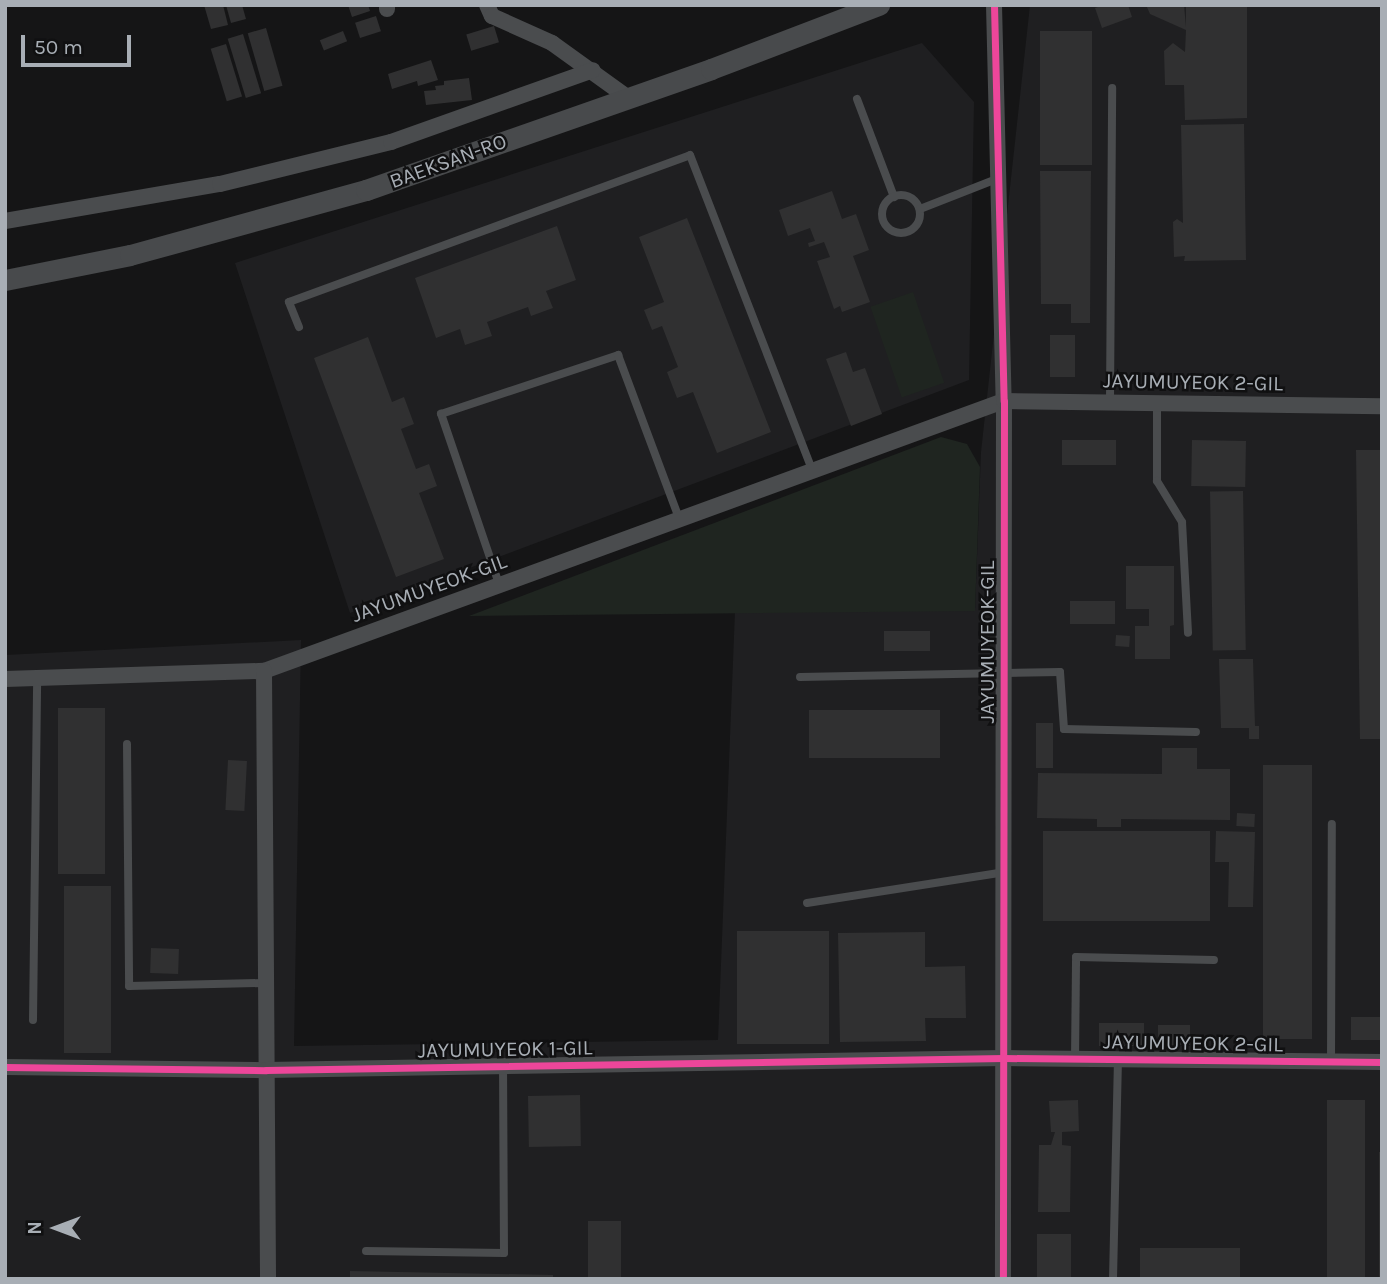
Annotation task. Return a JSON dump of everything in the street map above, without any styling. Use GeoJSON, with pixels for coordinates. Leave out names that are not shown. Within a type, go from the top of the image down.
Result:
{"type":"FeatureCollection","features":[{"type":"Feature","properties":{"kind":"main road","name":"BAEKSAN-RO"},"geometry":{"type":"LineString","coordinates":[[5,279],[130,255],[366,190],[627,97],[846,11],[879,5]]}},
{"type":"Feature","properties":{"kind":"street"},"geometry":{"type":"LineString","coordinates":[[487,5],[492,16],[552,43],[627,97]]}},
{"type":"Feature","properties":{"kind":"street","name":"JAYUMUYEOK-GIL"},"geometry":{"type":"LineString","coordinates":[[994,5],[1004,401],[1003,1279]]}},
{"type":"Feature","properties":{"kind":"street"},"geometry":{"type":"LineString","coordinates":[[5,221],[220,184],[391,142],[593,71]]}},
{"type":"Feature","properties":{"kind":"street","name":"JAYUMUYEOK-GIL"},"geometry":{"type":"LineString","coordinates":[[5,679],[264,671],[1004,401]]}},
{"type":"Feature","properties":{"kind":"street","name":"JAYUMUYEOK 2-GIL"},"geometry":{"type":"LineString","coordinates":[[1004,401],[1382,406]]}},
{"type":"Feature","properties":{"kind":"street"},"geometry":{"type":"LineString","coordinates":[[264,671],[268,1279]]}},
{"type":"Feature","properties":{"kind":"street","name":"JAYUMUYEOK 2-GIL"},"geometry":{"type":"LineString","coordinates":[[1004,1058],[1382,1062]]}},
{"type":"Feature","properties":{"kind":"street","name":"JAYUMUYEOK 1-GIL"},"geometry":{"type":"LineString","coordinates":[[5,1067],[266,1070],[1004,1058]]}},
{"type":"Feature","properties":{"kind":"lane"},"geometry":{"type":"LineString","coordinates":[[1110,401],[1112,88]]}},
{"type":"Feature","properties":{"kind":"lane"},"geometry":{"type":"LineString","coordinates":[[857,99],[894,197]]}},
{"type":"Feature","properties":{"kind":"lane"},"geometry":{"type":"LineString","coordinates":[[299,327],[289,302],[690,155],[812,470]]}},
{"type":"Feature","properties":{"kind":"lane"},"geometry":{"type":"LineString","coordinates":[[920,209],[999,178]]}},
{"type":"Feature","properties":{"kind":"lane"},"geometry":{"type":"LineString","coordinates":[[906,196],[920,209],[919,221],[912,231],[894,232],[882,218],[884,205],[894,197],[906,196]]}},
{"type":"Feature","properties":{"kind":"lane"},"geometry":{"type":"LineString","coordinates":[[499,584],[441,414],[618,355],[679,518]]}},
{"type":"Feature","properties":{"kind":"lane"},"geometry":{"type":"LineString","coordinates":[[1157,401],[1157,481],[1182,522],[1188,633]]}},
{"type":"Feature","properties":{"kind":"lane"},"geometry":{"type":"LineString","coordinates":[[800,677],[1060,672],[1064,729],[1196,732]]}},
{"type":"Feature","properties":{"kind":"lane"},"geometry":{"type":"LineString","coordinates":[[33,1020],[37,678]]}},
{"type":"Feature","properties":{"kind":"lane"},"geometry":{"type":"LineString","coordinates":[[127,744],[130,986],[265,983]]}},
{"type":"Feature","properties":{"kind":"lane"},"geometry":{"type":"LineString","coordinates":[[1331,1062],[1332,824]]}},
{"type":"Feature","properties":{"kind":"lane"},"geometry":{"type":"LineString","coordinates":[[807,903],[1004,872]]}},
{"type":"Feature","properties":{"kind":"lane"},"geometry":{"type":"LineString","coordinates":[[1075,1059],[1076,957],[1214,960]]}},
{"type":"Feature","properties":{"kind":"lane"},"geometry":{"type":"LineString","coordinates":[[1113,1279],[1118,1059]]}},
{"type":"Feature","properties":{"kind":"lane"},"geometry":{"type":"LineString","coordinates":[[366,1251],[504,1253],[503,1066]]}},
{"type":"Feature","properties":{"kind":"shaded area"},"geometry":{"type":"Polygon","coordinates":[[[1030,5],[1382,5],[1382,1279],[5,1279],[5,655],[301,640],[294,1046],[718,1040],[735,611],[975,611],[981,452],[1030,5]]]}},
{"type":"Feature","properties":{"kind":"shaded area"},"geometry":{"type":"Polygon","coordinates":[[[922,43],[974,102],[969,380],[350,613],[235,263],[922,43]]]}},
{"type":"Feature","properties":{"kind":"shaded area"},"geometry":{"type":"Polygon","coordinates":[[[913,292],[944,383],[902,397],[870,307],[913,292]]]}},
{"type":"Feature","properties":{"kind":"shaded area"},"geometry":{"type":"Polygon","coordinates":[[[941,437],[967,444],[980,467],[975,611],[469,616],[941,437]]]}},
{"type":"Feature","properties":{"kind":"building"},"geometry":{"type":"Polygon","coordinates":[[[204,5],[223,5],[228,25],[211,29],[204,5]]]}},
{"type":"Feature","properties":{"kind":"building"},"geometry":{"type":"Polygon","coordinates":[[[226,5],[242,5],[246,19],[231,23],[226,5]]]}},
{"type":"Feature","properties":{"kind":"building"},"geometry":{"type":"Polygon","coordinates":[[[348,5],[368,5],[370,11],[352,17],[348,5]]]}},
{"type":"Feature","properties":{"kind":"building"},"geometry":{"type":"Polygon","coordinates":[[[1103,5],[1128,5],[1132,17],[1102,28],[1095,8],[1103,5]]]}},
{"type":"Feature","properties":{"kind":"building"},"geometry":{"type":"Polygon","coordinates":[[[1146,5],[1184,5],[1186,27],[1186,5],[1247,5],[1247,118],[1185,120],[1184,85],[1165,85],[1164,51],[1173,43],[1185,52],[1186,30],[1150,14],[1146,5]]]}},
{"type":"Feature","properties":{"kind":"building"},"geometry":{"type":"Polygon","coordinates":[[[376,16],[381,31],[360,38],[355,23],[376,16]]]}},
{"type":"Feature","properties":{"kind":"building"},"geometry":{"type":"Polygon","coordinates":[[[494,26],[499,42],[471,51],[466,34],[494,26]]]}},
{"type":"Feature","properties":{"kind":"building"},"geometry":{"type":"Polygon","coordinates":[[[266,28],[283,86],[264,91],[248,33],[266,28]]]}},
{"type":"Feature","properties":{"kind":"building"},"geometry":{"type":"Polygon","coordinates":[[[343,31],[347,41],[324,51],[320,40],[343,31]]]}},
{"type":"Feature","properties":{"kind":"building"},"geometry":{"type":"Polygon","coordinates":[[[1040,31],[1092,31],[1092,165],[1040,165],[1040,31]]]}},
{"type":"Feature","properties":{"kind":"building"},"geometry":{"type":"Polygon","coordinates":[[[243,34],[261,93],[246,98],[228,39],[243,34]]]}},
{"type":"Feature","properties":{"kind":"building"},"geometry":{"type":"Polygon","coordinates":[[[226,44],[242,97],[227,101],[211,49],[226,44]]]}},
{"type":"Feature","properties":{"kind":"building"},"geometry":{"type":"Polygon","coordinates":[[[431,60],[438,80],[418,86],[417,81],[392,89],[388,74],[431,60]]]}},
{"type":"Feature","properties":{"kind":"building"},"geometry":{"type":"Polygon","coordinates":[[[469,78],[472,100],[426,105],[424,91],[436,90],[435,86],[444,85],[444,81],[469,78]]]}},
{"type":"Feature","properties":{"kind":"building"},"geometry":{"type":"Polygon","coordinates":[[[1244,124],[1246,260],[1184,261],[1185,256],[1174,257],[1173,222],[1177,219],[1183,223],[1181,125],[1244,124]]]}},
{"type":"Feature","properties":{"kind":"building"},"geometry":{"type":"Polygon","coordinates":[[[1040,171],[1091,171],[1090,323],[1071,323],[1071,304],[1041,304],[1040,171]]]}},
{"type":"Feature","properties":{"kind":"building"},"geometry":{"type":"Polygon","coordinates":[[[832,191],[842,219],[856,214],[869,250],[853,256],[870,302],[842,312],[840,306],[834,309],[817,261],[830,257],[824,242],[809,247],[808,243],[815,241],[810,228],[788,236],[779,210],[832,191]]]}},
{"type":"Feature","properties":{"kind":"building"},"geometry":{"type":"Polygon","coordinates":[[[687,218],[771,432],[717,453],[693,392],[677,398],[667,372],[678,367],[662,326],[652,330],[644,310],[664,302],[639,237],[687,218]]]}},
{"type":"Feature","properties":{"kind":"building"},"geometry":{"type":"Polygon","coordinates":[[[557,226],[576,280],[546,291],[553,308],[531,316],[528,307],[487,322],[492,336],[465,345],[460,329],[436,338],[415,278],[557,226]]]}},
{"type":"Feature","properties":{"kind":"building"},"geometry":{"type":"Polygon","coordinates":[[[1050,335],[1075,335],[1075,377],[1050,377],[1050,335]]]}},
{"type":"Feature","properties":{"kind":"building"},"geometry":{"type":"Polygon","coordinates":[[[368,337],[392,402],[404,397],[414,424],[401,429],[416,469],[429,464],[437,486],[419,493],[444,559],[396,577],[314,358],[368,337]]]}},
{"type":"Feature","properties":{"kind":"building"},"geometry":{"type":"Polygon","coordinates":[[[846,352],[853,372],[865,368],[882,414],[851,426],[826,359],[846,352]]]}},
{"type":"Feature","properties":{"kind":"building"},"geometry":{"type":"Polygon","coordinates":[[[1062,440],[1116,440],[1116,465],[1062,465],[1062,440]]]}},
{"type":"Feature","properties":{"kind":"building"},"geometry":{"type":"Polygon","coordinates":[[[1192,440],[1246,441],[1245,487],[1191,486],[1192,440]]]}},
{"type":"Feature","properties":{"kind":"building"},"geometry":{"type":"Polygon","coordinates":[[[1356,450],[1382,450],[1382,739],[1360,739],[1356,450]]]}},
{"type":"Feature","properties":{"kind":"building"},"geometry":{"type":"Polygon","coordinates":[[[1243,491],[1246,650],[1213,651],[1210,492],[1243,491]]]}},
{"type":"Feature","properties":{"kind":"building"},"geometry":{"type":"Polygon","coordinates":[[[1126,566],[1174,566],[1174,625],[1170,626],[1170,659],[1135,659],[1135,626],[1149,626],[1149,609],[1126,609],[1126,566]]]}},
{"type":"Feature","properties":{"kind":"building"},"geometry":{"type":"Polygon","coordinates":[[[1070,601],[1115,601],[1115,624],[1070,624],[1070,601]]]}},
{"type":"Feature","properties":{"kind":"building"},"geometry":{"type":"Polygon","coordinates":[[[884,631],[930,631],[930,651],[884,651],[884,631]]]}},
{"type":"Feature","properties":{"kind":"building"},"geometry":{"type":"Polygon","coordinates":[[[1116,635],[1130,636],[1129,647],[1115,646],[1116,635]]]}},
{"type":"Feature","properties":{"kind":"building"},"geometry":{"type":"Polygon","coordinates":[[[1219,659],[1253,659],[1255,726],[1259,726],[1259,739],[1249,739],[1249,728],[1221,728],[1219,659]]]}},
{"type":"Feature","properties":{"kind":"building"},"geometry":{"type":"Polygon","coordinates":[[[58,708],[105,708],[105,874],[58,874],[58,708]]]}},
{"type":"Feature","properties":{"kind":"building"},"geometry":{"type":"Polygon","coordinates":[[[809,710],[940,710],[940,758],[809,758],[809,710]]]}},
{"type":"Feature","properties":{"kind":"building"},"geometry":{"type":"Polygon","coordinates":[[[1036,723],[1053,723],[1053,768],[1036,768],[1036,723]]]}},
{"type":"Feature","properties":{"kind":"building"},"geometry":{"type":"Polygon","coordinates":[[[1162,748],[1197,748],[1197,769],[1230,769],[1230,820],[1121,819],[1121,827],[1097,827],[1097,819],[1037,818],[1038,773],[1162,774],[1162,748]]]}},
{"type":"Feature","properties":{"kind":"building"},"geometry":{"type":"Polygon","coordinates":[[[228,760],[247,761],[244,811],[225,810],[228,760]]]}},
{"type":"Feature","properties":{"kind":"building"},"geometry":{"type":"Polygon","coordinates":[[[1263,765],[1312,765],[1312,1039],[1263,1039],[1263,765]]]}},
{"type":"Feature","properties":{"kind":"building"},"geometry":{"type":"Polygon","coordinates":[[[1237,813],[1255,814],[1254,827],[1236,826],[1237,813]]]}},
{"type":"Feature","properties":{"kind":"building"},"geometry":{"type":"Polygon","coordinates":[[[1043,831],[1210,831],[1210,921],[1043,921],[1043,831]]]}},
{"type":"Feature","properties":{"kind":"building"},"geometry":{"type":"Polygon","coordinates":[[[1216,831],[1255,832],[1253,907],[1228,907],[1229,862],[1215,862],[1216,831]]]}},
{"type":"Feature","properties":{"kind":"building"},"geometry":{"type":"Polygon","coordinates":[[[64,886],[111,886],[111,1053],[64,1053],[64,886]]]}},
{"type":"Feature","properties":{"kind":"building"},"geometry":{"type":"Polygon","coordinates":[[[737,931],[829,931],[829,1044],[737,1044],[737,931]]]}},
{"type":"Feature","properties":{"kind":"building"},"geometry":{"type":"Polygon","coordinates":[[[925,932],[925,967],[965,966],[966,1018],[925,1018],[926,1041],[840,1042],[838,933],[925,932]]]}},
{"type":"Feature","properties":{"kind":"building"},"geometry":{"type":"Polygon","coordinates":[[[151,948],[179,949],[178,974],[150,973],[151,948]]]}},
{"type":"Feature","properties":{"kind":"building"},"geometry":{"type":"Polygon","coordinates":[[[1351,1017],[1382,1017],[1382,1040],[1351,1040],[1351,1017]]]}},
{"type":"Feature","properties":{"kind":"building"},"geometry":{"type":"Polygon","coordinates":[[[1099,1023],[1144,1023],[1144,1046],[1099,1046],[1099,1023]]]}},
{"type":"Feature","properties":{"kind":"building"},"geometry":{"type":"Polygon","coordinates":[[[1158,1025],[1190,1025],[1190,1045],[1158,1045],[1158,1025]]]}},
{"type":"Feature","properties":{"kind":"building"},"geometry":{"type":"Polygon","coordinates":[[[580,1095],[581,1146],[529,1147],[528,1096],[580,1095]]]}},
{"type":"Feature","properties":{"kind":"building"},"geometry":{"type":"Polygon","coordinates":[[[1078,1100],[1079,1131],[1062,1132],[1062,1145],[1071,1146],[1070,1212],[1038,1212],[1039,1145],[1051,1145],[1055,1132],[1051,1132],[1049,1101],[1078,1100]]]}},
{"type":"Feature","properties":{"kind":"building"},"geometry":{"type":"Polygon","coordinates":[[[1327,1100],[1365,1100],[1365,1279],[1327,1279],[1327,1100]]]}},
{"type":"Feature","properties":{"kind":"building"},"geometry":{"type":"Polygon","coordinates":[[[1379,1152],[1382,1152],[1382,1279],[1379,1279],[1379,1152]]]}},
{"type":"Feature","properties":{"kind":"building"},"geometry":{"type":"Polygon","coordinates":[[[588,1221],[621,1221],[621,1279],[588,1279],[588,1221]]]}},
{"type":"Feature","properties":{"kind":"building"},"geometry":{"type":"Polygon","coordinates":[[[1037,1234],[1071,1234],[1071,1279],[1037,1279],[1037,1234]]]}},
{"type":"Feature","properties":{"kind":"building"},"geometry":{"type":"Polygon","coordinates":[[[1140,1248],[1240,1248],[1240,1279],[1140,1279],[1140,1248]]]}},
{"type":"Feature","properties":{"kind":"building"},"geometry":{"type":"Polygon","coordinates":[[[350,1271],[553,1275],[553,1279],[350,1279],[350,1271]]]}},
{"type":"Feature","properties":{"kind":"cycle path"},"geometry":{"type":"LineString","coordinates":[[994,5],[1004,401],[1003,1279]]}},
{"type":"Feature","properties":{"kind":"cycle path"},"geometry":{"type":"LineString","coordinates":[[5,1067],[266,1070],[1004,1058],[1382,1062]]}}]}
